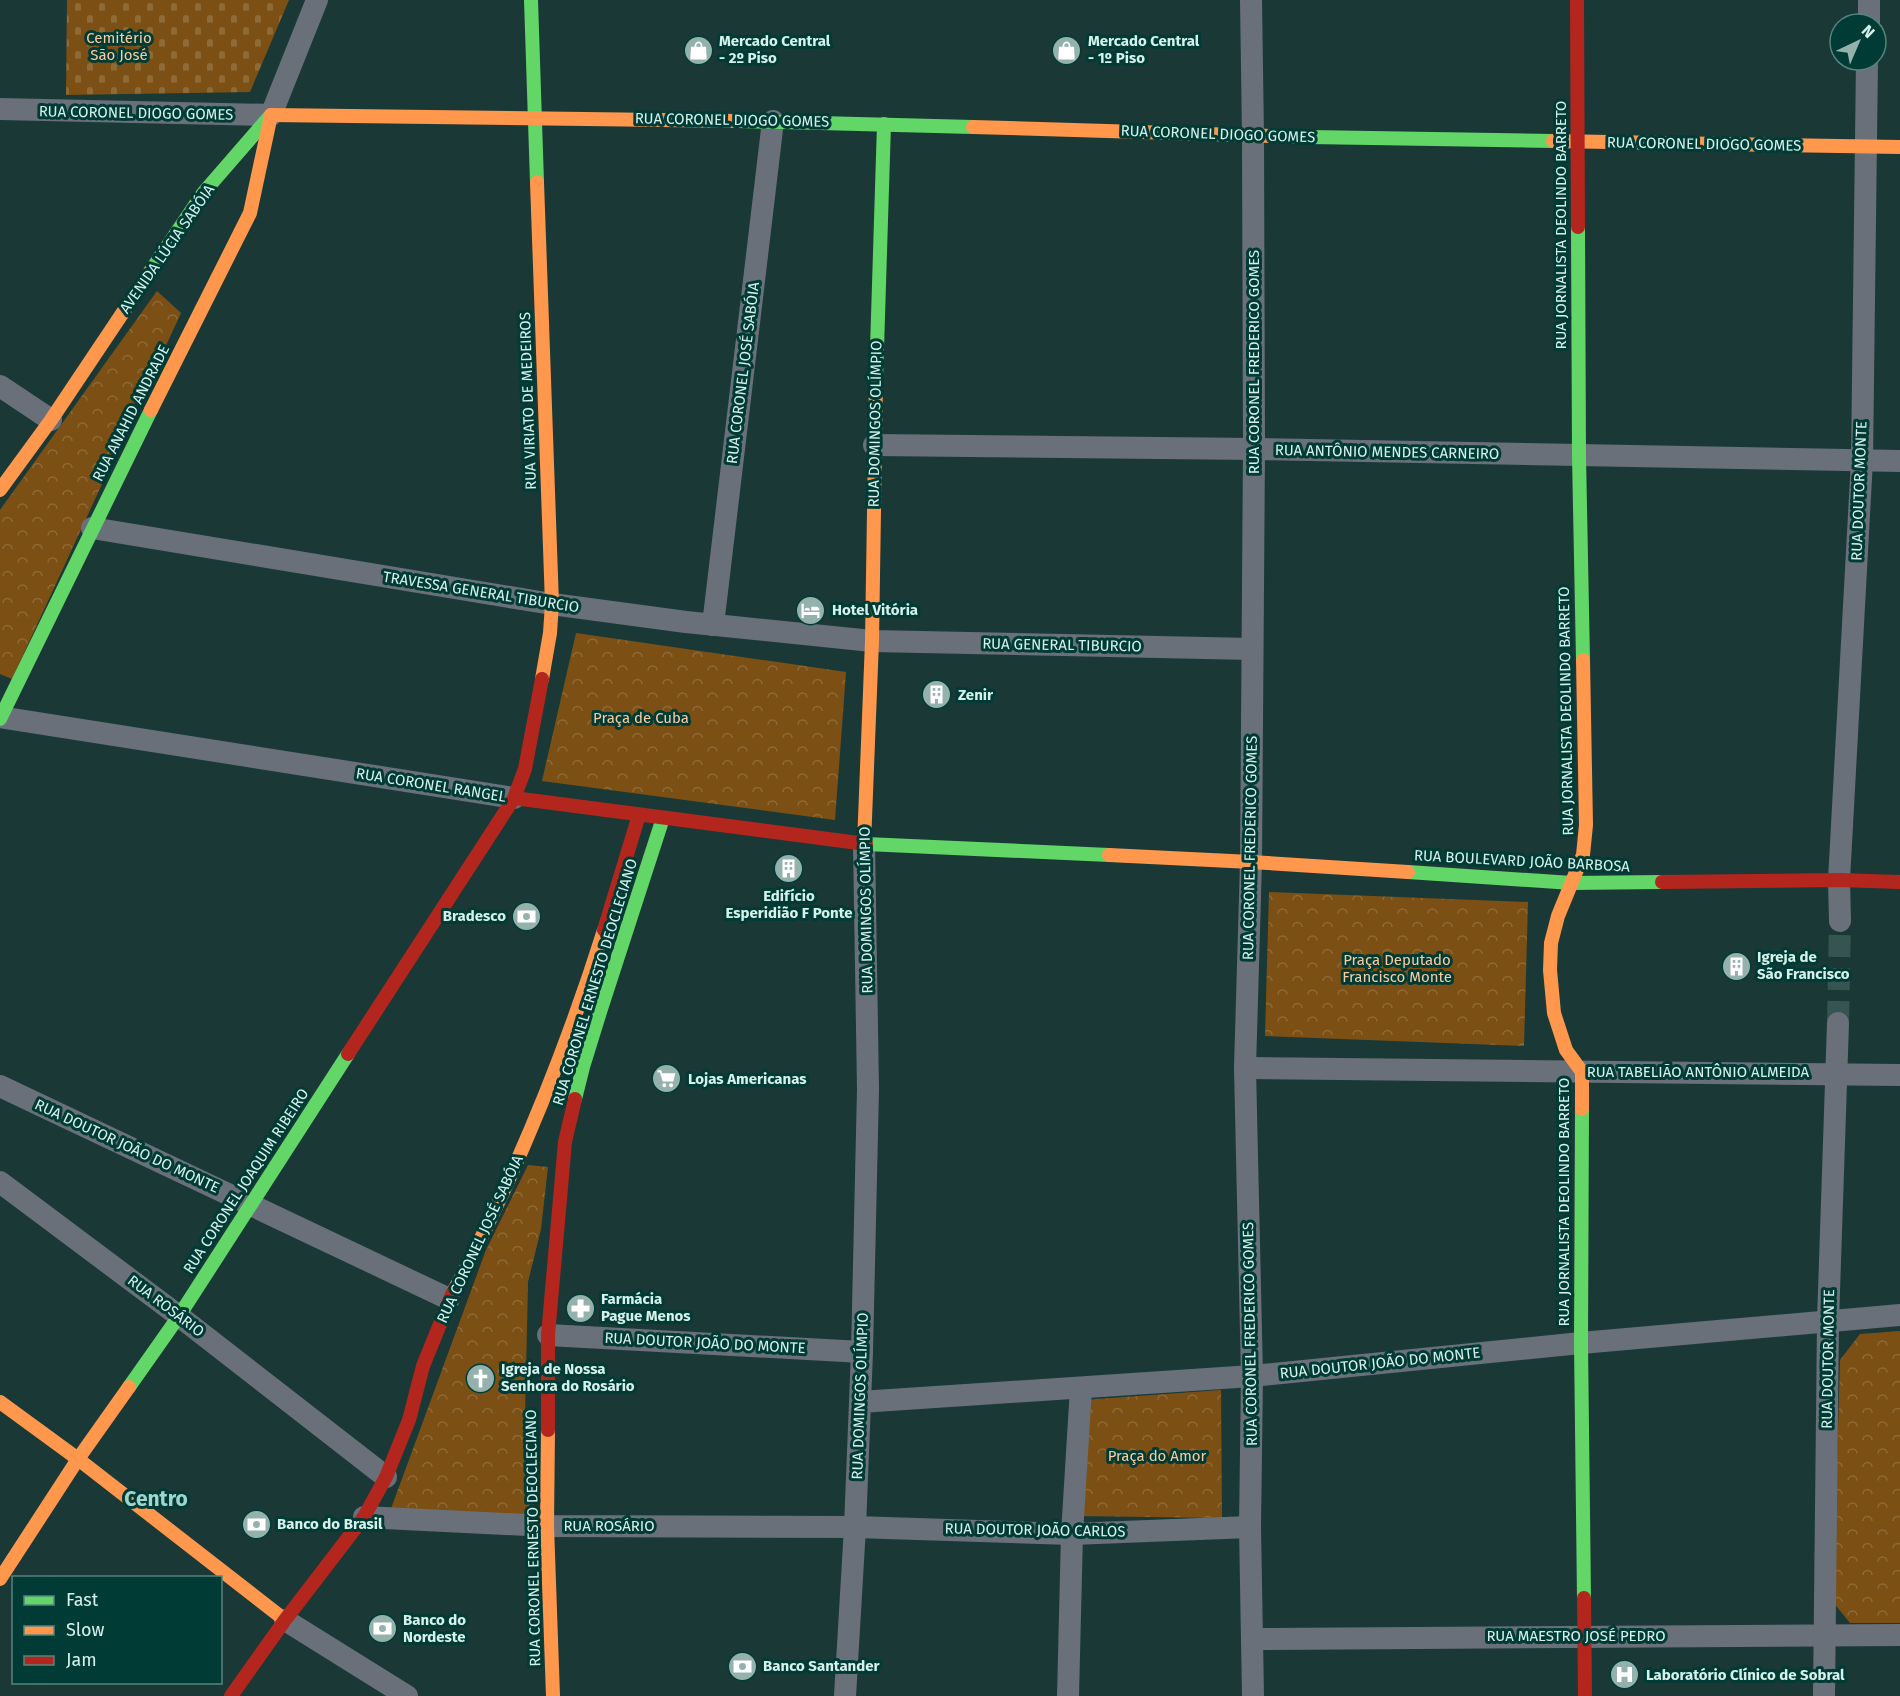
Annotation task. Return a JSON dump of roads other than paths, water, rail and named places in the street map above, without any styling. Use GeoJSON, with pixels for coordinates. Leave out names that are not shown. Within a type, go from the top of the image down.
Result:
{"type":"FeatureCollection","features":[{"type":"Feature","properties":{"kind":"main road","name":"RUA VIRIATO DE MEDEIROS"},"geometry":{"type":"LineString","coordinates":[[514,798],[525,769],[550,633],[552,604],[537,117],[531,0]]}},
{"type":"Feature","properties":{"kind":"main road","name":"RUA JORNALISTA DEOLINDO BARRETO"},"geometry":{"type":"LineString","coordinates":[[1577,0],[1579,456],[1586,825],[1583,855],[1558,916],[1551,943],[1550,970],[1554,1013],[1566,1050],[1582,1072],[1581,1343],[1585,1696]]}},
{"type":"Feature","properties":{"kind":"main road","name":"RUA CORONEL DIOGO GOMES"},"geometry":{"type":"LineString","coordinates":[[271,115],[773,121],[1253,136],[1900,147]]}},
{"type":"Feature","properties":{"kind":"main road","name":"AVENIDA LÚCIA SABÓIA"},"geometry":{"type":"LineString","coordinates":[[0,490],[51,420],[204,192],[271,115]]}},
{"type":"Feature","properties":{"kind":"main road","name":"RUA ANAHID ANDRADE"},"geometry":{"type":"LineString","coordinates":[[0,718],[92,528],[250,213],[271,115]]}},
{"type":"Feature","properties":{"kind":"main road","name":"RUA DOMINGOS OLÍMPIO"},"geometry":{"type":"LineString","coordinates":[[864,844],[872,641],[874,445],[884,124]]}},
{"type":"Feature","properties":{"kind":"main road"},"geometry":{"type":"LineString","coordinates":[[204,192],[220,194]]}},
{"type":"Feature","properties":{"kind":"main road"},"geometry":{"type":"LineString","coordinates":[[237,199],[243,202],[250,213]]}},
{"type":"Feature","properties":{"kind":"main road","name":"RUA CORONEL RANGEL"},"geometry":{"type":"LineString","coordinates":[[514,798],[864,844]]}},
{"type":"Feature","properties":{"kind":"main road","name":"RUA CORONEL JOAQUIM RIBEIRO"},"geometry":{"type":"LineString","coordinates":[[0,1579],[78,1459],[179,1316],[514,798]]}},
{"type":"Feature","properties":{"kind":"main road","name":"RUA CORONEL JOSÉ SABÓIA"},"geometry":{"type":"LineString","coordinates":[[231,1696],[285,1620],[364,1517],[386,1477],[401,1441],[423,1366],[449,1299],[469,1264],[529,1135],[553,1077],[588,980],[639,816]]}},
{"type":"Feature","properties":{"kind":"main road","name":"RUA CORONEL ERNESTO DEOCLECIANO"},"geometry":{"type":"LineString","coordinates":[[553,1696],[547,1526],[548,1335],[565,1142],[583,1067],[663,818]]}},
{"type":"Feature","properties":{"kind":"main road","name":"RUA BOULEVARD JOÃO BARBOSA"},"geometry":{"type":"LineString","coordinates":[[864,844],[1251,862],[1572,883],[1839,880],[1900,882]]}},
{"type":"Feature","properties":{"kind":"main road"},"geometry":{"type":"LineString","coordinates":[[0,1402],[78,1459],[285,1620]]}},
{"type":"Feature","properties":{"kind":"street","name":"AVENIDA LÚCIA SABÓIA"},"geometry":{"type":"LineString","coordinates":[[271,115],[317,0]]}},
{"type":"Feature","properties":{"kind":"street","name":"RUA CORONEL FREDERICO GOMES"},"geometry":{"type":"LineString","coordinates":[[1251,0],[1254,449],[1251,862],[1245,1068],[1252,1376],[1250,1527],[1253,1696]]}},
{"type":"Feature","properties":{"kind":"street","name":"RUA DOUTOR MONTE"},"geometry":{"type":"LineString","coordinates":[[1840,921],[1839,880],[1862,460],[1868,72]]}},
{"type":"Feature","properties":{"kind":"street","name":"RUA CORONEL DIOGO GOMES"},"geometry":{"type":"LineString","coordinates":[[0,110],[271,115]]}},
{"type":"Feature","properties":{"kind":"street","name":"RUA CORONEL JOSÉ SABÓIA"},"geometry":{"type":"LineString","coordinates":[[713,625],[773,121]]}},
{"type":"Feature","properties":{"kind":"street"},"geometry":{"type":"LineString","coordinates":[[0,386],[51,420]]}},
{"type":"Feature","properties":{"kind":"street","name":"RUA ANTÔNIO MENDES CARNEIRO"},"geometry":{"type":"LineString","coordinates":[[874,445],[1254,449],[1900,461]]}},
{"type":"Feature","properties":{"kind":"street","name":"TRAVESSA GENERAL TIBURCIO"},"geometry":{"type":"LineString","coordinates":[[92,528],[552,604],[713,625],[872,641]]}},
{"type":"Feature","properties":{"kind":"street","name":"RUA GENERAL TIBURCIO"},"geometry":{"type":"LineString","coordinates":[[872,641],[1252,649]]}},
{"type":"Feature","properties":{"kind":"street","name":"RUA CORONEL RANGEL"},"geometry":{"type":"LineString","coordinates":[[0,718],[514,798]]}},
{"type":"Feature","properties":{"kind":"street","name":"RUA DOMINGOS OLÍMPIO"},"geometry":{"type":"LineString","coordinates":[[844,1696],[855,1527],[862,1352],[868,1089],[864,844]]}},
{"type":"Feature","properties":{"kind":"street","name":"RUA DOUTOR MONTE"},"geometry":{"type":"LineString","coordinates":[[1824,1696],[1828,1321],[1838,1023]]}},
{"type":"Feature","properties":{"kind":"street","name":"RUA TABELIÃO ANTÔNIO ALMEIDA"},"geometry":{"type":"LineString","coordinates":[[1245,1068],[1900,1075]]}},
{"type":"Feature","properties":{"kind":"street","name":"RUA DOUTOR JOÃO DO MONTE"},"geometry":{"type":"LineString","coordinates":[[0,1086],[449,1299]]}},
{"type":"Feature","properties":{"kind":"street","name":"RUA ROSÁRIO"},"geometry":{"type":"LineString","coordinates":[[0,1182],[179,1316],[386,1477]]}},
{"type":"Feature","properties":{"kind":"street","name":"RUA DOUTOR JOÃO DO MONTE"},"geometry":{"type":"LineString","coordinates":[[860,1402],[1252,1376],[1581,1343],[1900,1315]]}},
{"type":"Feature","properties":{"kind":"street","name":"RUA DOUTOR JOÃO DO MONTE"},"geometry":{"type":"LineString","coordinates":[[548,1335],[862,1352]]}},
{"type":"Feature","properties":{"kind":"street"},"geometry":{"type":"LineString","coordinates":[[1068,1696],[1072,1534],[1081,1388]]}},
{"type":"Feature","properties":{"kind":"street","name":"RUA ROSÁRIO"},"geometry":{"type":"LineString","coordinates":[[364,1517],[547,1526],[855,1527]]}},
{"type":"Feature","properties":{"kind":"street","name":"RUA DOUTOR JOÃO CARLOS"},"geometry":{"type":"LineString","coordinates":[[855,1527],[1072,1534],[1250,1527]]}},
{"type":"Feature","properties":{"kind":"street"},"geometry":{"type":"LineString","coordinates":[[285,1620],[407,1696]]}},
{"type":"Feature","properties":{"kind":"street","name":"RUA MAESTRO JOSÉ PEDRO"},"geometry":{"type":"LineString","coordinates":[[1253,1639],[1900,1635]]}},
{"type":"Feature","properties":{"kind":"tunnel"},"geometry":{"type":"LineString","coordinates":[[1838,1023],[1840,921]]}},
{"type":"Feature","properties":{"kind":"place","name":"Mercado Central - 2º Piso"},"geometry":{"type":"Point","coordinates":[698,50]}},
{"type":"Feature","properties":{"kind":"place","name":"Mercado Central - 1º Piso"},"geometry":{"type":"Point","coordinates":[1067,50]}},
{"type":"Feature","properties":{"kind":"place","name":"Hotel Vitória"},"geometry":{"type":"Point","coordinates":[811,610]}},
{"type":"Feature","properties":{"kind":"place","name":"Zenir"},"geometry":{"type":"Point","coordinates":[937,695]}},
{"type":"Feature","properties":{"kind":"place","name":"Edifício Esperidião F Ponte"},"geometry":{"type":"Point","coordinates":[789,869]}},
{"type":"Feature","properties":{"kind":"place","name":"Bradesco"},"geometry":{"type":"Point","coordinates":[527,916]}},
{"type":"Feature","properties":{"kind":"place","name":"Igreja de São Francisco"},"geometry":{"type":"Point","coordinates":[1736,966]}},
{"type":"Feature","properties":{"kind":"place","name":"Lojas Americanas"},"geometry":{"type":"Point","coordinates":[667,1079]}},
{"type":"Feature","properties":{"kind":"place","name":"Farmácia Pague Menos"},"geometry":{"type":"Point","coordinates":[580,1308]}},
{"type":"Feature","properties":{"kind":"place","name":"Igreja de Nossa Senhora do Rosário"},"geometry":{"type":"Point","coordinates":[480,1378]}},
{"type":"Feature","properties":{"kind":"place","name":"Banco do Brasil"},"geometry":{"type":"Point","coordinates":[256,1524]}},
{"type":"Feature","properties":{"kind":"place","name":"Banco do Nordeste"},"geometry":{"type":"Point","coordinates":[382,1629]}},
{"type":"Feature","properties":{"kind":"place","name":"Banco Santander"},"geometry":{"type":"Point","coordinates":[742,1666]}},
{"type":"Feature","properties":{"kind":"place","name":"Laboratório Clínico de Sobral"},"geometry":{"type":"Point","coordinates":[1625,1675]}},
{"type":"Feature","properties":{"kind":"district","name":"Centro"},"geometry":{"type":"Point","coordinates":[156,1499]}},
{"type":"Feature","properties":{"kind":"park label","name":"Cemitério São José"},"geometry":{"type":"Point","coordinates":[119,46]}},
{"type":"Feature","properties":{"kind":"park label","name":"Praça de Cuba"},"geometry":{"type":"Point","coordinates":[641,718]}},
{"type":"Feature","properties":{"kind":"park label","name":"Praça Deputado Francisco Monte"},"geometry":{"type":"Point","coordinates":[1397,968]}},
{"type":"Feature","properties":{"kind":"park label","name":"Praça do Amor"},"geometry":{"type":"Point","coordinates":[1157,1456]}}]}
